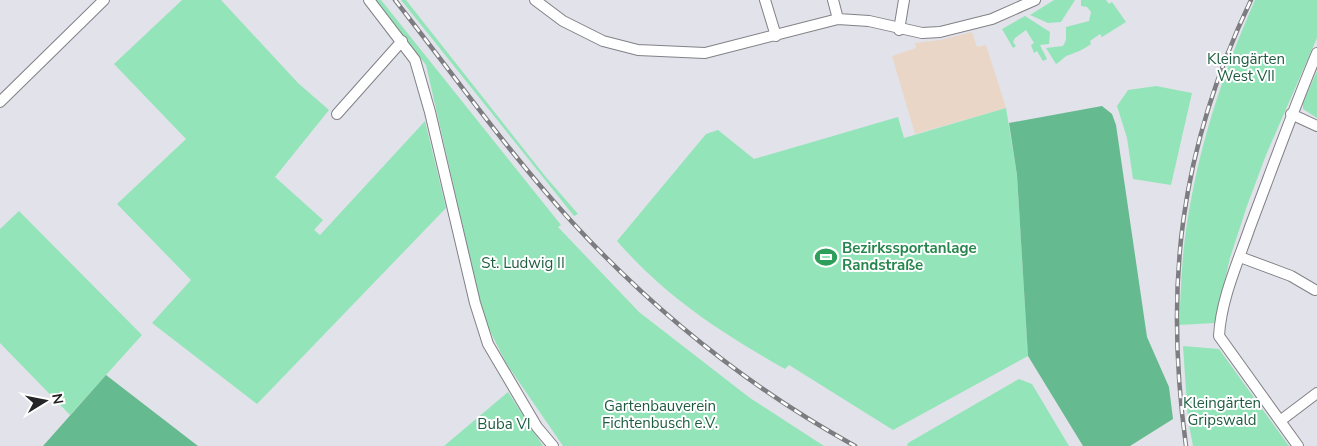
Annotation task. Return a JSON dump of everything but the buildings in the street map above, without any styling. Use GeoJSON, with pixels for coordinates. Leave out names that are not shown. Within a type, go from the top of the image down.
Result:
{"type":"FeatureCollection","features":[{"type":"Feature","properties":{"kind":"street"},"geometry":{"type":"LineString","coordinates":[[0,102],[104,0]]}},
{"type":"Feature","properties":{"kind":"street"},"geometry":{"type":"LineString","coordinates":[[369,0],[415,60],[430,112],[475,303],[488,344],[537,427],[552,446]]}},
{"type":"Feature","properties":{"kind":"street"},"geometry":{"type":"LineString","coordinates":[[535,0],[563,22],[603,41],[638,50],[704,53],[838,19],[869,21],[899,30],[922,33],[940,32],[992,19],[1035,0]]}},
{"type":"Feature","properties":{"kind":"street"},"geometry":{"type":"LineString","coordinates":[[764,0],[776,36]]}},
{"type":"Feature","properties":{"kind":"street"},"geometry":{"type":"LineString","coordinates":[[833,0],[838,19]]}},
{"type":"Feature","properties":{"kind":"street"},"geometry":{"type":"LineString","coordinates":[[899,30],[904,0]]}},
{"type":"Feature","properties":{"kind":"street"},"geometry":{"type":"LineString","coordinates":[[338,114],[402,41]]}},
{"type":"Feature","properties":{"kind":"street"},"geometry":{"type":"LineString","coordinates":[[1298,446],[1219,336],[1220,318],[1240,257],[1291,114],[1317,53]]}},
{"type":"Feature","properties":{"kind":"street"},"geometry":{"type":"LineString","coordinates":[[1291,114],[1317,126]]}},
{"type":"Feature","properties":{"kind":"street"},"geometry":{"type":"LineString","coordinates":[[1240,257],[1292,276],[1315,290]]}},
{"type":"Feature","properties":{"kind":"street"},"geometry":{"type":"LineString","coordinates":[[1280,421],[1317,393]]}},
{"type":"Feature","properties":{"kind":"shaded area"},"geometry":{"type":"Polygon","coordinates":[[[972,32],[977,47],[986,45],[1006,108],[915,134],[892,56],[916,48],[915,43],[940,40],[972,32]]]}},
{"type":"Feature","properties":{"kind":"green space"},"geometry":{"type":"Polygon","coordinates":[[[182,0],[221,0],[298,83],[329,110],[275,177],[323,220],[314,230],[320,235],[425,121],[446,208],[257,404],[152,323],[191,280],[117,204],[186,139],[114,64],[182,0]]]}},
{"type":"Feature","properties":{"kind":"green space"},"geometry":{"type":"Polygon","coordinates":[[[374,0],[381,0],[561,225],[558,227],[639,312],[750,398],[824,446],[563,446],[506,363],[488,327],[486,328],[426,65],[374,0]]]}},
{"type":"Feature","properties":{"kind":"green space"},"geometry":{"type":"Polygon","coordinates":[[[401,0],[406,0],[545,176],[578,214],[574,216],[401,0]]]}},
{"type":"Feature","properties":{"kind":"green space"},"geometry":{"type":"Polygon","coordinates":[[[1054,0],[1075,0],[1061,22],[1048,23],[1030,15],[1054,0]]]}},
{"type":"Feature","properties":{"kind":"green space"},"geometry":{"type":"Polygon","coordinates":[[[1081,0],[1106,0],[1109,4],[1112,2],[1126,22],[1102,37],[1100,34],[1090,41],[1091,44],[1080,51],[1066,56],[1056,64],[1046,48],[1063,46],[1066,40],[1066,27],[1089,21],[1091,12],[1087,7],[1081,6],[1081,0]]]}},
{"type":"Feature","properties":{"kind":"green space","name":"Kleingärten West VII"},"geometry":{"type":"Polygon","coordinates":[[[1255,0],[1317,0],[1317,38],[1266,155],[1247,206],[1230,258],[1215,323],[1179,325],[1184,249],[1190,207],[1203,146],[1231,58],[1255,0]]]}},
{"type":"Feature","properties":{"kind":"green space"},"geometry":{"type":"Polygon","coordinates":[[[1025,16],[1050,32],[1049,44],[1040,45],[1047,59],[1043,61],[1037,51],[1034,53],[1031,45],[1034,43],[1026,30],[1015,38],[1013,42],[1016,46],[1013,48],[1002,29],[1025,16]]]}},
{"type":"Feature","properties":{"kind":"green space"},"geometry":{"type":"Polygon","coordinates":[[[1317,71],[1317,118],[1303,109],[1303,103],[1317,71]]]}},
{"type":"Feature","properties":{"kind":"green space"},"geometry":{"type":"Polygon","coordinates":[[[1156,86],[1192,93],[1171,185],[1133,179],[1127,138],[1117,106],[1128,90],[1156,86]]]}},
{"type":"Feature","properties":{"kind":"green space"},"geometry":{"type":"Polygon","coordinates":[[[1102,106],[1112,114],[1116,125],[1147,337],[1169,387],[1173,419],[1130,446],[1083,446],[1028,356],[1017,175],[1009,123],[1102,106]]]}},
{"type":"Feature","properties":{"kind":"green space","name":"Bezirkssportanlage Randstraße"},"geometry":{"type":"Polygon","coordinates":[[[1006,108],[1017,175],[1028,356],[893,430],[789,365],[785,369],[716,327],[655,280],[617,241],[706,134],[718,130],[754,159],[898,117],[904,138],[1006,108]]]}},
{"type":"Feature","properties":{"kind":"green space"},"geometry":{"type":"Polygon","coordinates":[[[19,211],[142,335],[70,415],[0,343],[0,229],[19,211]]]}},
{"type":"Feature","properties":{"kind":"green space","name":"Kleingärten Gripswald"},"geometry":{"type":"Polygon","coordinates":[[[1183,346],[1219,349],[1289,446],[1193,446],[1188,420],[1183,346]]]}},
{"type":"Feature","properties":{"kind":"green space"},"geometry":{"type":"Polygon","coordinates":[[[106,375],[198,446],[43,446],[106,375]]]}},
{"type":"Feature","properties":{"kind":"green space"},"geometry":{"type":"Polygon","coordinates":[[[1019,379],[1032,384],[1069,446],[907,446],[908,443],[1019,379]]]}},
{"type":"Feature","properties":{"kind":"green space","name":"Buba VI"},"geometry":{"type":"Polygon","coordinates":[[[508,392],[543,446],[444,446],[508,392]]]}},
{"type":"Feature","properties":{"kind":"railway"},"geometry":{"type":"LineString","coordinates":[[395,0],[548,195],[603,255],[669,316],[740,373],[777,399],[855,446]]}},
{"type":"Feature","properties":{"kind":"railway"},"geometry":{"type":"LineString","coordinates":[[1186,446],[1177,329],[1178,273],[1184,218],[1193,164],[1208,110],[1227,55],[1251,0]]}},
{"type":"Feature","properties":{"kind":"place","name":"Bezirkssportanlage Randstraße"},"geometry":{"type":"Point","coordinates":[826,257]}},
{"type":"Feature","properties":{"kind":"park label","name":"St. Ludwig II"},"geometry":{"type":"Point","coordinates":[523,263]}},
{"type":"Feature","properties":{"kind":"park label","name":"Gartenbauverein Fichtenbusch e.V."},"geometry":{"type":"Point","coordinates":[660,414]}}]}
